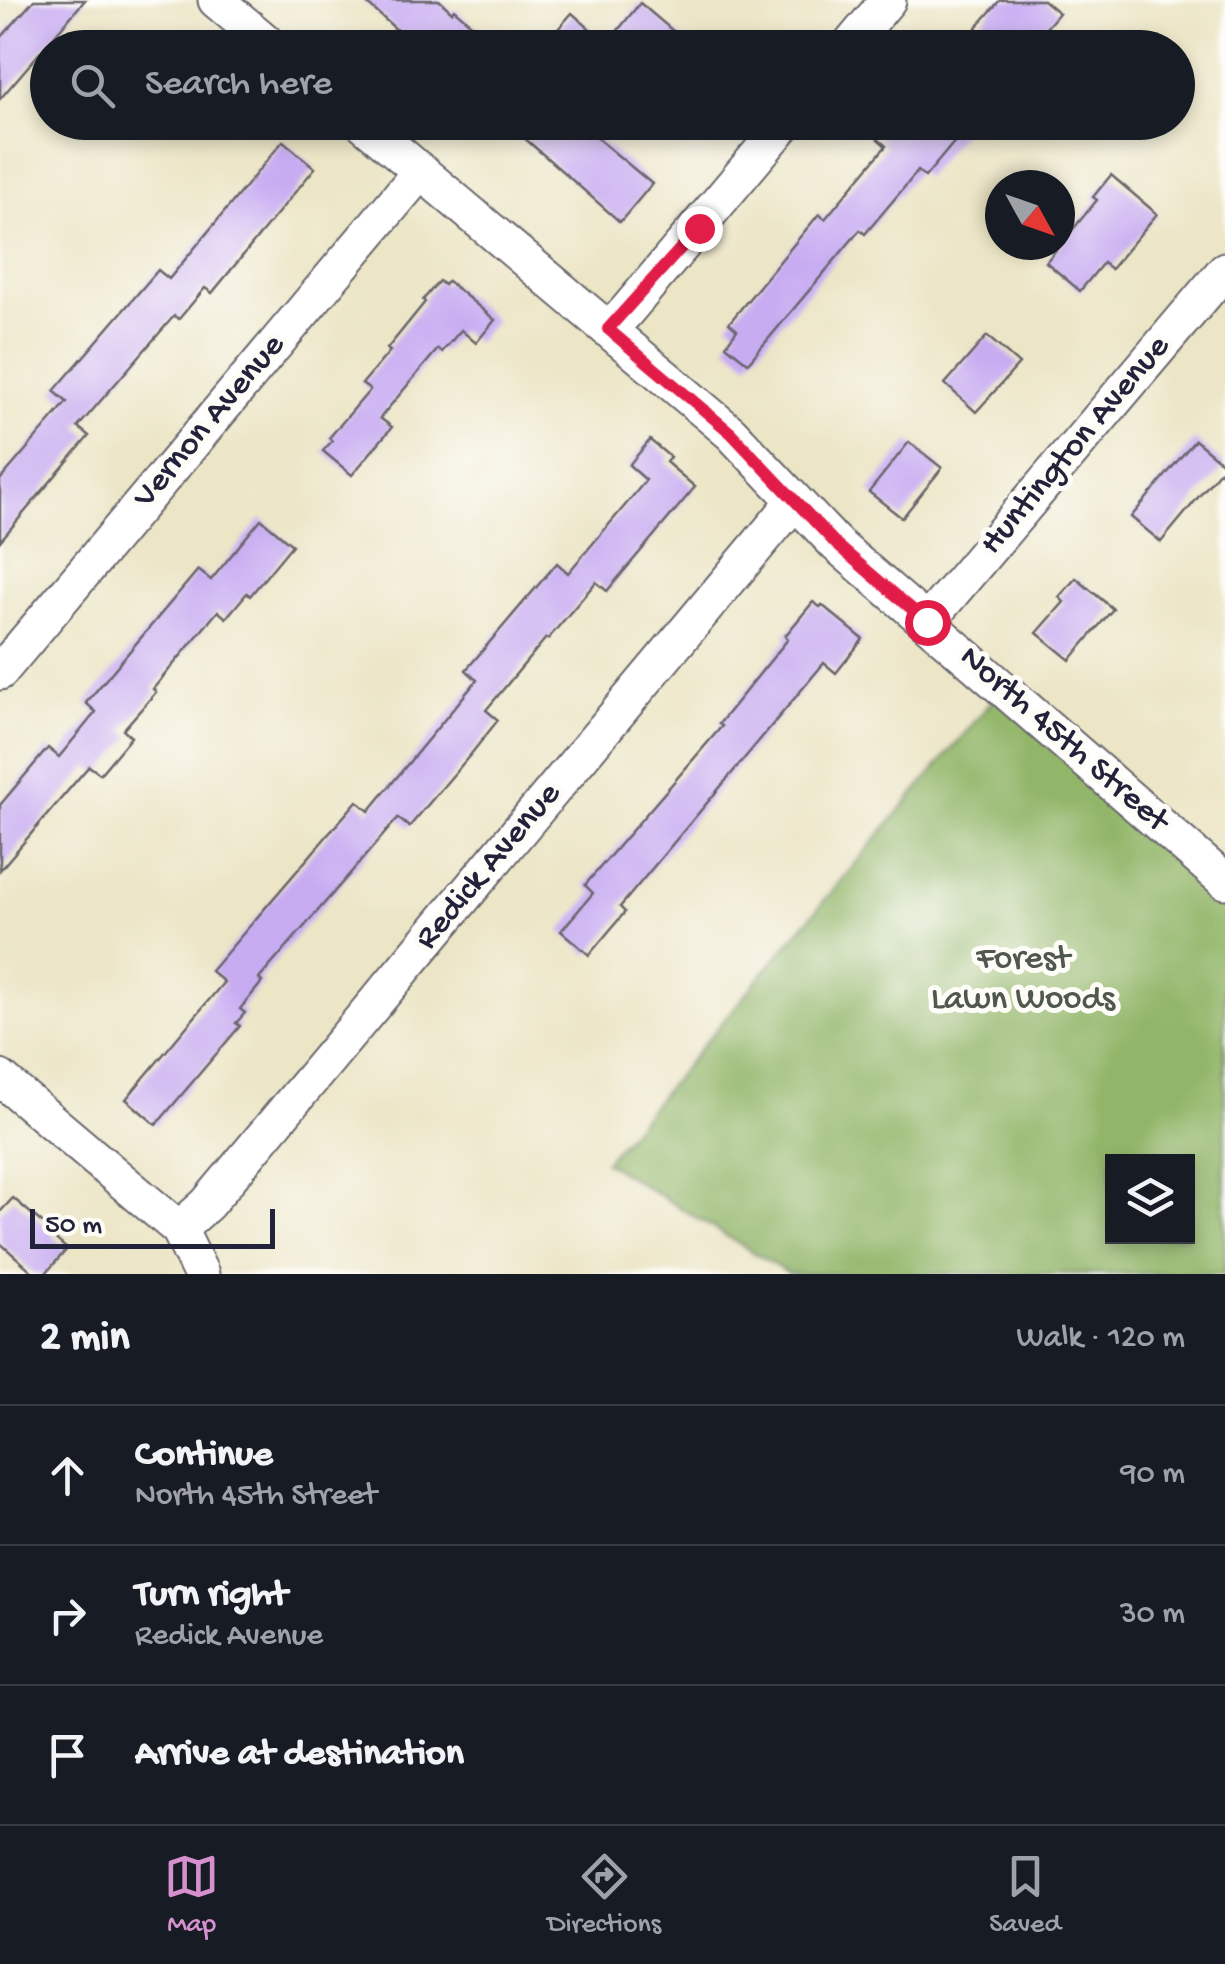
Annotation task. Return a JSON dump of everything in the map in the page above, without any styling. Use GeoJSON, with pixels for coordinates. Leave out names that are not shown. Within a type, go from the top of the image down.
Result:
{"type":"FeatureCollection","features":[{"type":"Feature","properties":{"kind":"street"},"geometry":{"type":"LineString","coordinates":[[216,0],[252,30]]}},
{"type":"Feature","properties":{"kind":"street"},"geometry":{"type":"LineString","coordinates":[[863,30],[888,0]]}},
{"type":"Feature","properties":{"kind":"street","name":"North 45th Street"},"geometry":{"type":"LineString","coordinates":[[383,140],[731,433],[836,544],[1225,881]]}},
{"type":"Feature","properties":{"kind":"street"},"geometry":{"type":"LineString","coordinates":[[608,329],[771,140]]}},
{"type":"Feature","properties":{"kind":"street","name":"Vernon Avenue"},"geometry":{"type":"LineString","coordinates":[[0,672],[420,172]]}},
{"type":"Feature","properties":{"kind":"street","name":"Huntington Avenue"},"geometry":{"type":"LineString","coordinates":[[927,622],[1225,270]]}},
{"type":"Feature","properties":{"kind":"street","name":"Redick Avenue"},"geometry":{"type":"LineString","coordinates":[[179,1229],[206,1204],[794,502]]}},
{"type":"Feature","properties":{"kind":"street"},"geometry":{"type":"LineString","coordinates":[[0,1078],[179,1229],[202,1274]]}},
{"type":"Feature","properties":{"kind":"green space","name":"Forest Lawn Woods"},"geometry":{"type":"Polygon","coordinates":[[[1003,688],[1225,881],[1225,1274],[789,1274],[605,1162],[1003,688]]]}},
{"type":"Feature","properties":{"kind":"building"},"geometry":{"type":"Polygon","coordinates":[[[34,0],[85,0],[59,30],[30,30],[30,64],[0,99],[0,39],[34,0]]]}},
{"type":"Feature","properties":{"kind":"building"},"geometry":{"type":"Polygon","coordinates":[[[363,0],[439,0],[478,30],[397,30],[363,0]]]}},
{"type":"Feature","properties":{"kind":"building"},"geometry":{"type":"Polygon","coordinates":[[[1000,0],[1043,0],[1059,13],[1044,30],[974,30],[1000,0]]]}},
{"type":"Feature","properties":{"kind":"building"},"geometry":{"type":"Polygon","coordinates":[[[640,3],[672,30],[618,30],[640,3]]]}},
{"type":"Feature","properties":{"kind":"building"},"geometry":{"type":"Polygon","coordinates":[[[572,13],[591,30],[557,30],[572,13]]]}},
{"type":"Feature","properties":{"kind":"building"},"geometry":{"type":"Polygon","coordinates":[[[527,140],[599,140],[652,184],[620,222],[527,140]]]}},
{"type":"Feature","properties":{"kind":"building"},"geometry":{"type":"Polygon","coordinates":[[[879,140],[956,140],[925,177],[918,171],[865,234],[860,230],[748,363],[726,345],[737,330],[729,323],[819,214],[825,219],[886,146],[879,140]]]}},
{"type":"Feature","properties":{"kind":"building"},"geometry":{"type":"Polygon","coordinates":[[[283,141],[315,168],[212,293],[205,288],[179,319],[174,316],[78,427],[89,436],[0,541],[0,480],[67,402],[54,391],[158,270],[169,279],[283,141]]]}},
{"type":"Feature","properties":{"kind":"building"},"geometry":{"type":"Polygon","coordinates":[[[1111,175],[1157,214],[1111,269],[1103,263],[1080,291],[1046,262],[1075,260],[1075,227],[1097,200],[1093,197],[1111,175]]]}},
{"type":"Feature","properties":{"kind":"building"},"geometry":{"type":"Polygon","coordinates":[[[439,281],[444,285],[448,281],[495,320],[476,343],[461,330],[442,352],[438,349],[380,418],[392,427],[352,475],[323,451],[332,441],[329,438],[370,390],[362,384],[439,281]]]}},
{"type":"Feature","properties":{"kind":"building"},"geometry":{"type":"Polygon","coordinates":[[[987,336],[1019,364],[976,412],[945,384],[987,336]]]}},
{"type":"Feature","properties":{"kind":"building"},"geometry":{"type":"Polygon","coordinates":[[[650,440],[670,457],[666,462],[695,487],[607,591],[596,582],[546,638],[486,710],[498,720],[471,754],[409,827],[398,818],[259,979],[262,982],[240,1009],[245,1013],[236,1023],[240,1026],[156,1125],[126,1099],[224,982],[211,971],[357,801],[369,811],[477,680],[466,670],[557,563],[568,573],[628,502],[646,480],[629,465],[650,440]]]}},
{"type":"Feature","properties":{"kind":"building"},"geometry":{"type":"Polygon","coordinates":[[[1195,440],[1225,465],[1161,542],[1131,517],[1195,440]]]}},
{"type":"Feature","properties":{"kind":"building"},"geometry":{"type":"Polygon","coordinates":[[[909,442],[942,468],[902,518],[869,492],[909,442]]]}},
{"type":"Feature","properties":{"kind":"building"},"geometry":{"type":"Polygon","coordinates":[[[261,519],[292,545],[250,596],[247,593],[226,618],[218,611],[123,730],[131,737],[100,774],[89,766],[0,870],[0,805],[48,748],[59,757],[96,712],[86,703],[198,570],[211,580],[261,519]]]}},
{"type":"Feature","properties":{"kind":"building"},"geometry":{"type":"Polygon","coordinates":[[[1076,578],[1113,609],[1070,660],[1037,633],[1064,602],[1059,597],[1076,578]]]}},
{"type":"Feature","properties":{"kind":"building"},"geometry":{"type":"Polygon","coordinates":[[[813,602],[863,639],[836,673],[824,663],[620,907],[625,912],[589,955],[561,931],[593,893],[585,885],[722,726],[719,724],[813,602]]]}},
{"type":"Feature","properties":{"kind":"building"},"geometry":{"type":"Polygon","coordinates":[[[13,1198],[67,1249],[45,1274],[35,1274],[0,1243],[0,1212],[13,1198]]]}},
{"type":"Feature","properties":{"kind":"route"},"geometry":{"type":"LineString","coordinates":[[699,228],[608,329],[731,433],[836,544],[927,622]]}}]}
